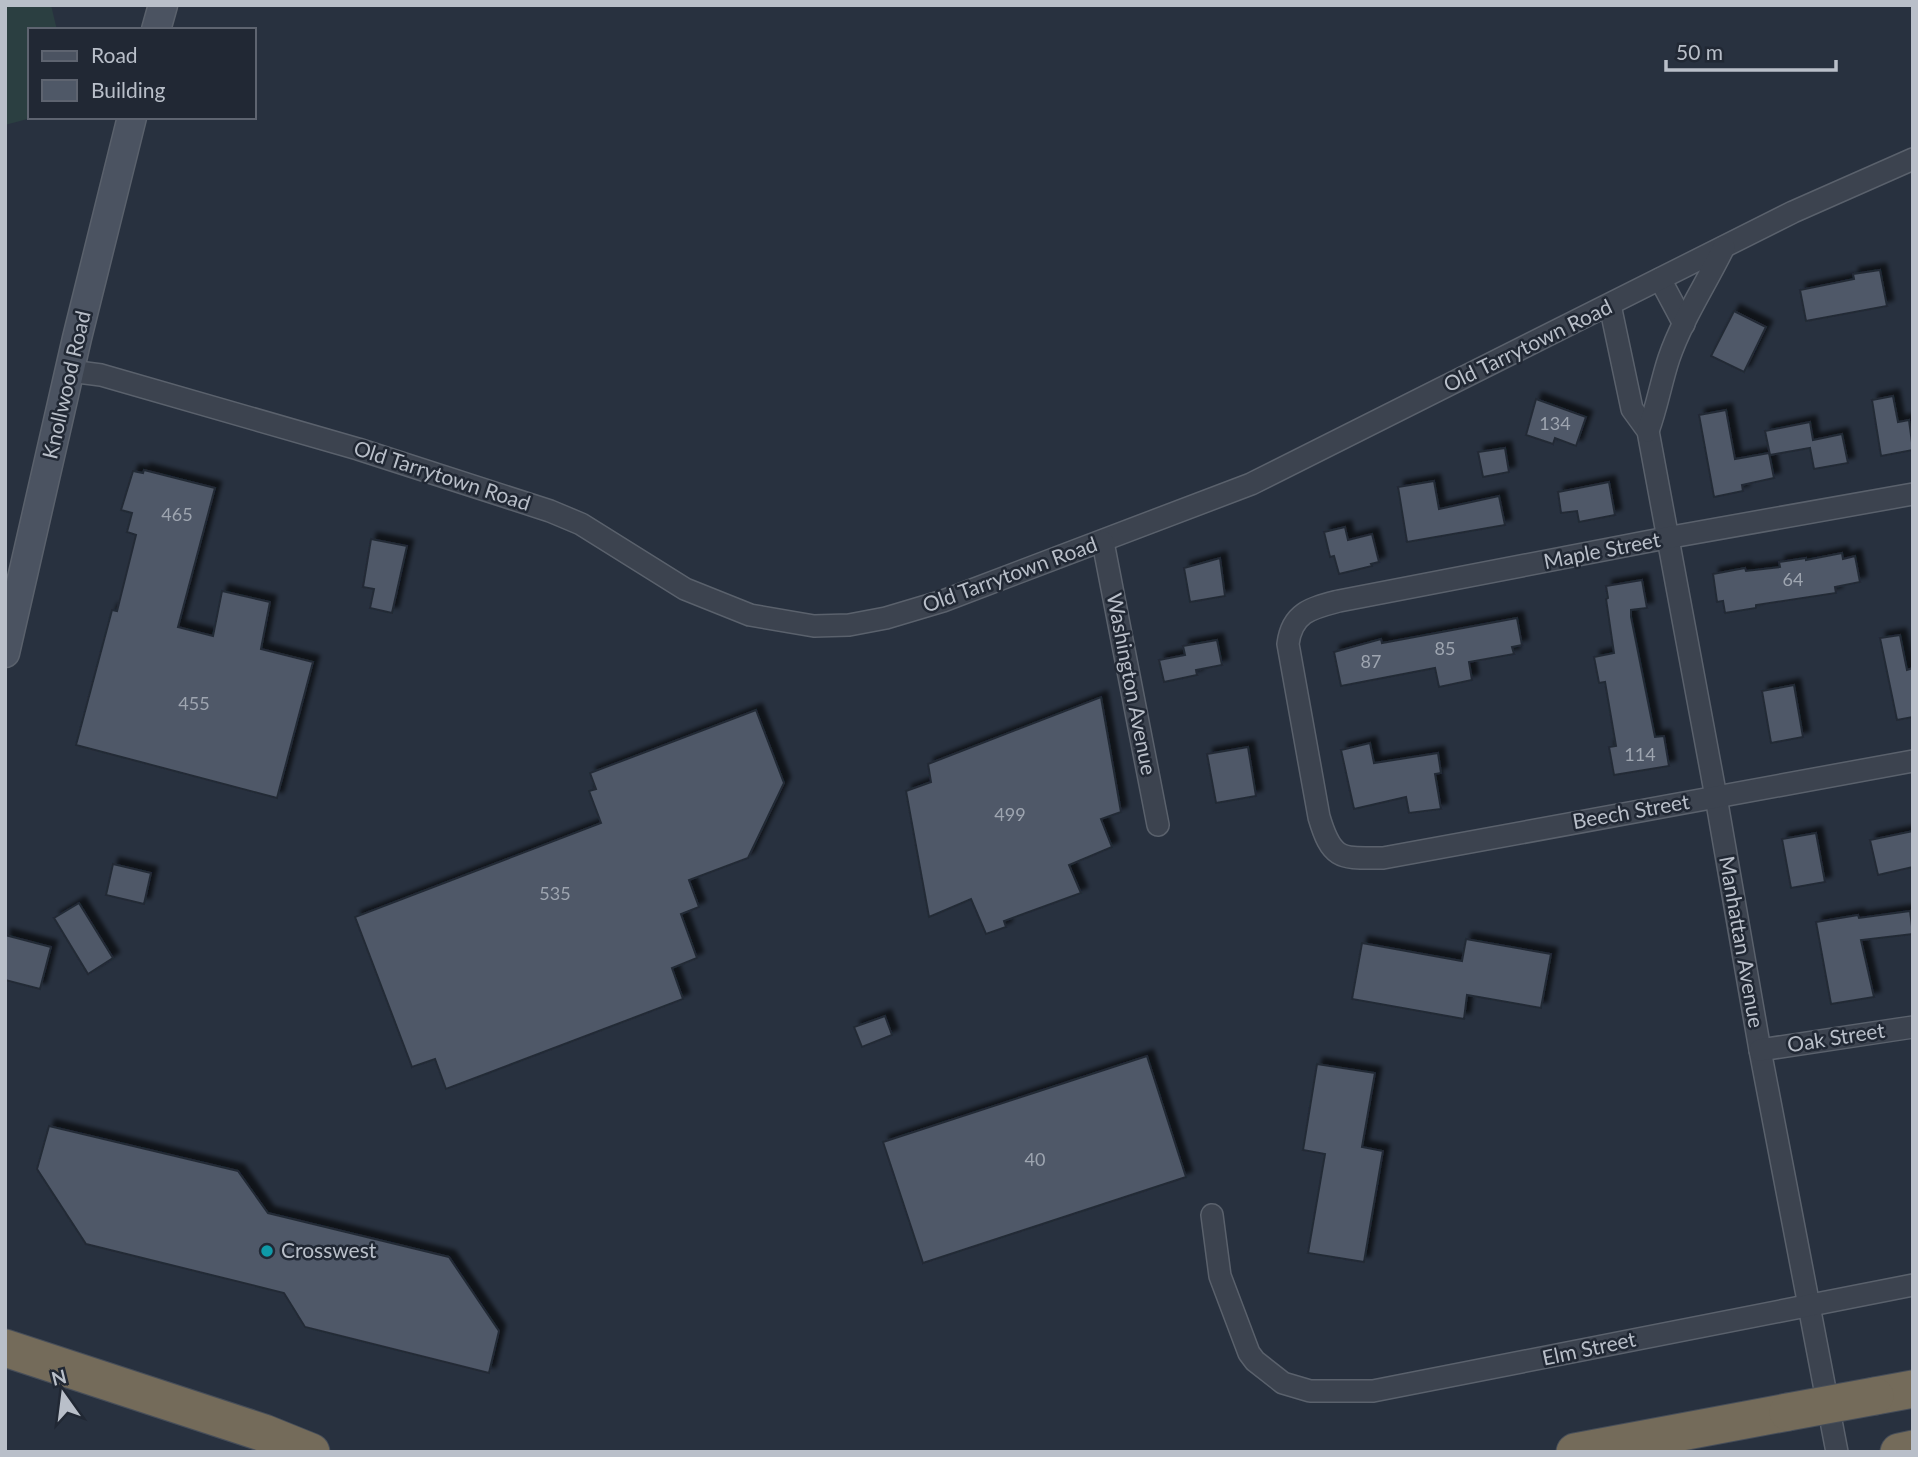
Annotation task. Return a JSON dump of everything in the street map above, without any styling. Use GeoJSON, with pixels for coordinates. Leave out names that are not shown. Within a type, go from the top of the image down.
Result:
{"type":"FeatureCollection","features":[{"type":"Feature","properties":{"kind":"highway"},"geometry":{"type":"LineString","coordinates":[[5,1348],[264,1433],[311,1452]]}},
{"type":"Feature","properties":{"kind":"highway"},"geometry":{"type":"LineString","coordinates":[[1574,1452],[1913,1389]]}},
{"type":"Feature","properties":{"kind":"highway"},"geometry":{"type":"LineString","coordinates":[[1899,1452],[1913,1449]]}},
{"type":"Feature","properties":{"kind":"main road"},"geometry":{"type":"LineString","coordinates":[[157,28],[163,5]]}},
{"type":"Feature","properties":{"kind":"main road","name":"Knollwood Road"},"geometry":{"type":"LineString","coordinates":[[5,653],[132,119]]}},
{"type":"Feature","properties":{"kind":"street","name":"Old Tarrytown Road"},"geometry":{"type":"LineString","coordinates":[[70,371],[101,375],[358,449],[550,510],[581,524],[685,589],[737,611],[782,622],[814,626],[849,625],[886,618],[943,601],[1251,484],[1793,212],[1913,159]]}},
{"type":"Feature","properties":{"kind":"street","name":"Manhattan Avenue"},"geometry":{"type":"LineString","coordinates":[[1648,431],[1669,359],[1724,247]]}},
{"type":"Feature","properties":{"kind":"street"},"geometry":{"type":"LineString","coordinates":[[1660,279],[1684,324]]}},
{"type":"Feature","properties":{"kind":"street","name":"Manhattan Avenue"},"geometry":{"type":"LineString","coordinates":[[1611,305],[1632,409],[1648,431],[1716,797],[1759,1050],[1837,1452]]}},
{"type":"Feature","properties":{"kind":"street","name":"Maple Street"},"geometry":{"type":"LineString","coordinates":[[1348,858],[1335,852],[1325,837],[1319,817],[1288,644],[1295,621],[1306,612],[1339,601],[1913,494]]}},
{"type":"Feature","properties":{"kind":"street","name":"Washington Avenue"},"geometry":{"type":"LineString","coordinates":[[1103,542],[1158,825]]}},
{"type":"Feature","properties":{"kind":"street","name":"Beech Street"},"geometry":{"type":"LineString","coordinates":[[1348,858],[1383,858],[1913,761]]}},
{"type":"Feature","properties":{"kind":"street","name":"Oak Street"},"geometry":{"type":"LineString","coordinates":[[1759,1050],[1913,1027]]}},
{"type":"Feature","properties":{"kind":"street","name":"Elm Street"},"geometry":{"type":"LineString","coordinates":[[1212,1215],[1220,1276],[1249,1353],[1283,1383],[1310,1391],[1373,1391],[1913,1286]]}},
{"type":"Feature","properties":{"kind":"green space"},"geometry":{"type":"Polygon","coordinates":[[[5,5],[51,5],[57,28],[28,28],[28,119],[5,125],[5,5]]]}},
{"type":"Feature","properties":{"kind":"building"},"geometry":{"type":"Polygon","coordinates":[[[1880,270],[1887,306],[1806,321],[1800,290],[1854,279],[1853,274],[1880,270]]]}},
{"type":"Feature","properties":{"kind":"building"},"geometry":{"type":"Polygon","coordinates":[[[1734,311],[1766,327],[1744,372],[1711,356],[1734,311]]]}},
{"type":"Feature","properties":{"kind":"building"},"geometry":{"type":"Polygon","coordinates":[[[1893,396],[1898,422],[1909,420],[1913,450],[1881,456],[1872,400],[1893,396]]]}},
{"type":"Feature","properties":{"kind":"building"},"geometry":{"type":"Polygon","coordinates":[[[1536,399],[1586,417],[1576,446],[1555,438],[1553,444],[1526,435],[1536,399]]]}},
{"type":"Feature","properties":{"kind":"building"},"geometry":{"type":"Polygon","coordinates":[[[1726,410],[1735,459],[1769,453],[1774,478],[1742,485],[1743,491],[1714,497],[1699,415],[1726,410]]]}},
{"type":"Feature","properties":{"kind":"building"},"geometry":{"type":"Polygon","coordinates":[[[1810,422],[1813,440],[1842,434],[1848,463],[1814,469],[1810,448],[1770,455],[1765,431],[1810,422]]]}},
{"type":"Feature","properties":{"kind":"building"},"geometry":{"type":"Polygon","coordinates":[[[1505,448],[1509,472],[1483,477],[1478,452],[1505,448]]]}},
{"type":"Feature","properties":{"kind":"building"},"geometry":{"type":"Polygon","coordinates":[[[144,470],[215,488],[178,627],[213,636],[222,591],[270,602],[261,649],[313,662],[277,798],[76,745],[112,610],[117,611],[136,535],[127,532],[132,513],[121,510],[133,471],[143,473],[144,470]]]}},
{"type":"Feature","properties":{"kind":"building"},"geometry":{"type":"Polygon","coordinates":[[[1434,481],[1439,509],[1499,496],[1505,525],[1407,542],[1398,487],[1434,481]]]}},
{"type":"Feature","properties":{"kind":"building"},"geometry":{"type":"Polygon","coordinates":[[[1609,482],[1615,515],[1579,522],[1577,511],[1561,513],[1558,492],[1609,482]]]}},
{"type":"Feature","properties":{"kind":"building"},"geometry":{"type":"Polygon","coordinates":[[[1345,527],[1348,540],[1372,534],[1379,562],[1339,574],[1334,556],[1330,557],[1324,532],[1345,527]]]}},
{"type":"Feature","properties":{"kind":"building"},"geometry":{"type":"Polygon","coordinates":[[[371,539],[407,546],[392,613],[370,608],[374,589],[363,587],[371,539]]]}},
{"type":"Feature","properties":{"kind":"building"},"geometry":{"type":"Polygon","coordinates":[[[1842,553],[1843,559],[1855,556],[1860,582],[1835,587],[1836,593],[1756,605],[1756,608],[1725,613],[1723,601],[1717,602],[1713,574],[1745,568],[1746,571],[1780,567],[1779,562],[1842,553]]]}},
{"type":"Feature","properties":{"kind":"building"},"geometry":{"type":"Polygon","coordinates":[[[1220,558],[1225,596],[1190,602],[1184,568],[1220,558]]]}},
{"type":"Feature","properties":{"kind":"building"},"geometry":{"type":"Polygon","coordinates":[[[1642,580],[1647,608],[1631,610],[1631,617],[1655,737],[1664,736],[1669,766],[1614,775],[1609,747],[1616,746],[1605,682],[1599,683],[1594,657],[1614,653],[1606,586],[1642,580]]]}},
{"type":"Feature","properties":{"kind":"building"},"geometry":{"type":"Polygon","coordinates":[[[1517,618],[1522,645],[1512,647],[1514,654],[1469,662],[1472,680],[1439,687],[1435,668],[1341,686],[1334,652],[1381,639],[1382,643],[1517,618]]]}},
{"type":"Feature","properties":{"kind":"building"},"geometry":{"type":"Polygon","coordinates":[[[1900,635],[1907,670],[1913,668],[1913,717],[1897,720],[1880,638],[1900,635]]]}},
{"type":"Feature","properties":{"kind":"building"},"geometry":{"type":"Polygon","coordinates":[[[1217,640],[1222,665],[1196,670],[1197,675],[1164,682],[1159,660],[1185,655],[1183,646],[1217,640]]]}},
{"type":"Feature","properties":{"kind":"building"},"geometry":{"type":"Polygon","coordinates":[[[1794,685],[1803,737],[1771,743],[1762,691],[1794,685]]]}},
{"type":"Feature","properties":{"kind":"building"},"geometry":{"type":"Polygon","coordinates":[[[1101,697],[1121,812],[1101,819],[1112,847],[1069,865],[1081,893],[1004,921],[1006,927],[986,934],[971,899],[929,917],[906,791],[931,782],[928,764],[1101,697]]]}},
{"type":"Feature","properties":{"kind":"building"},"geometry":{"type":"Polygon","coordinates":[[[756,710],[784,783],[748,858],[689,880],[699,907],[681,914],[697,958],[672,968],[683,999],[446,1089],[435,1059],[412,1067],[355,917],[601,823],[589,791],[596,789],[590,773],[756,710]]]}},
{"type":"Feature","properties":{"kind":"building"},"geometry":{"type":"Polygon","coordinates":[[[1370,743],[1374,763],[1438,753],[1441,773],[1435,774],[1441,809],[1409,813],[1406,797],[1354,809],[1341,750],[1370,743]]]}},
{"type":"Feature","properties":{"kind":"building"},"geometry":{"type":"Polygon","coordinates":[[[1248,747],[1256,796],[1216,803],[1207,754],[1248,747]]]}},
{"type":"Feature","properties":{"kind":"building"},"geometry":{"type":"Polygon","coordinates":[[[1913,831],[1913,867],[1878,875],[1870,840],[1913,831]]]}},
{"type":"Feature","properties":{"kind":"building"},"geometry":{"type":"Polygon","coordinates":[[[1816,833],[1825,882],[1791,888],[1782,839],[1816,833]]]}},
{"type":"Feature","properties":{"kind":"building"},"geometry":{"type":"Polygon","coordinates":[[[113,864],[151,873],[144,904],[106,895],[113,864]]]}},
{"type":"Feature","properties":{"kind":"building"},"geometry":{"type":"Polygon","coordinates":[[[79,903],[113,958],[88,974],[54,918],[79,903]]]}},
{"type":"Feature","properties":{"kind":"building"},"geometry":{"type":"Polygon","coordinates":[[[1910,911],[1913,934],[1861,940],[1874,997],[1831,1004],[1816,922],[1910,911]]]}},
{"type":"Feature","properties":{"kind":"building"},"geometry":{"type":"Polygon","coordinates":[[[5,935],[51,947],[40,989],[5,980],[5,935]]]}},
{"type":"Feature","properties":{"kind":"building"},"geometry":{"type":"Polygon","coordinates":[[[1466,939],[1551,954],[1541,1008],[1467,995],[1464,1019],[1352,999],[1362,943],[1462,961],[1466,939]]]}},
{"type":"Feature","properties":{"kind":"building"},"geometry":{"type":"Polygon","coordinates":[[[885,1016],[892,1035],[862,1047],[854,1027],[885,1016]]]}},
{"type":"Feature","properties":{"kind":"building"},"geometry":{"type":"Polygon","coordinates":[[[1147,1056],[1186,1177],[923,1263],[883,1142],[1147,1056]]]}},
{"type":"Feature","properties":{"kind":"building"},"geometry":{"type":"Polygon","coordinates":[[[1317,1064],[1375,1073],[1362,1147],[1383,1151],[1364,1262],[1308,1253],[1325,1154],[1303,1150],[1317,1064]]]}},
{"type":"Feature","properties":{"kind":"building","name":"Crosswest"},"geometry":{"type":"Polygon","coordinates":[[[49,1126],[238,1171],[268,1213],[449,1257],[499,1331],[489,1373],[305,1327],[284,1293],[86,1244],[37,1169],[49,1126]]]}},
{"type":"Feature","properties":{"kind":"place","name":"Crosswest"},"geometry":{"type":"Point","coordinates":[267,1251]}}]}
